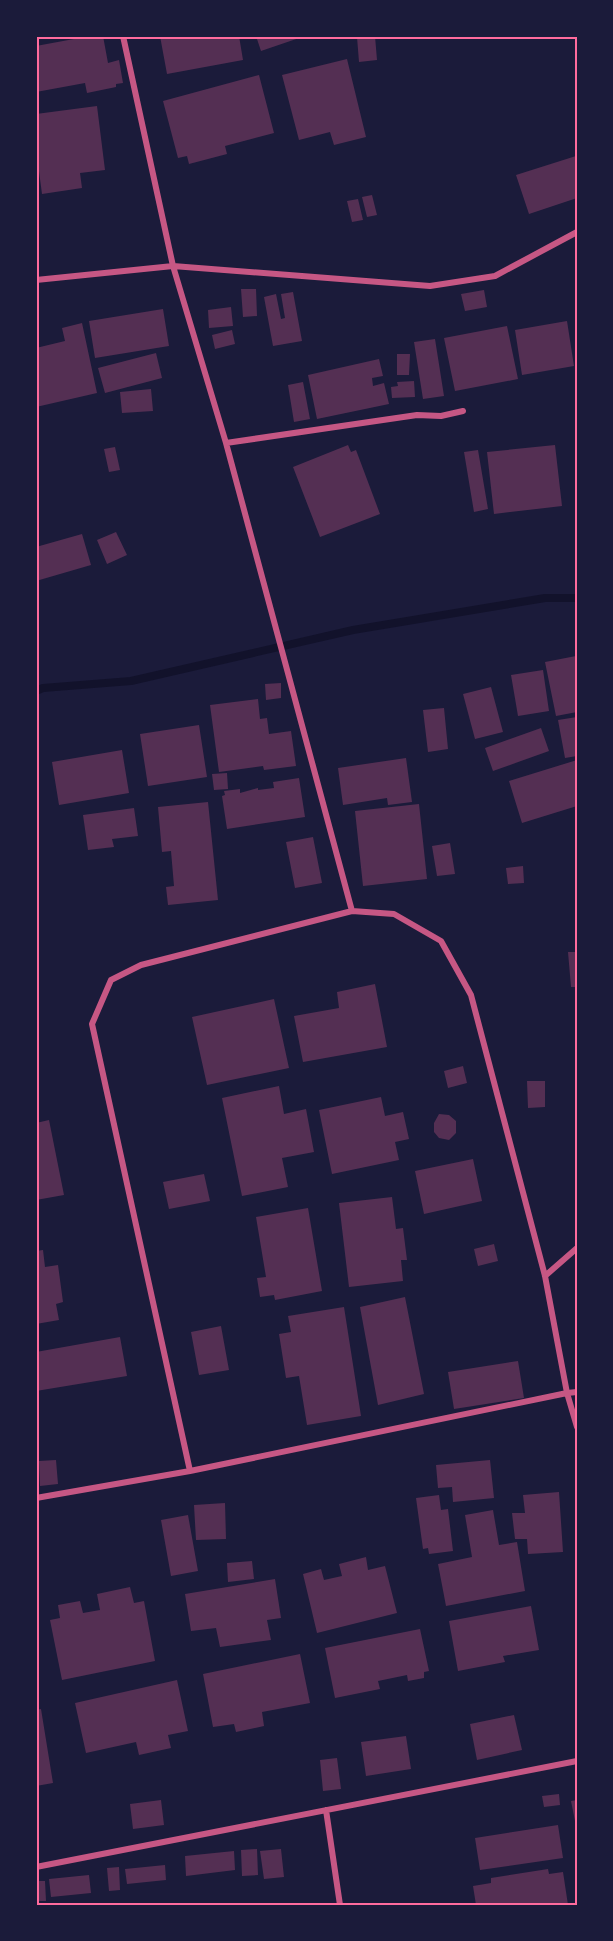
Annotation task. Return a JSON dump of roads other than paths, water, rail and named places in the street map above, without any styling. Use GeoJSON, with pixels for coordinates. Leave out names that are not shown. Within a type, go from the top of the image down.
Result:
{"type":"FeatureCollection","features":[{"type":"Feature","properties":{"kind":"street"},"geometry":{"type":"LineString","coordinates":[[123,36],[173,266],[226,443],[352,911]]}},
{"type":"Feature","properties":{"kind":"street"},"geometry":{"type":"LineString","coordinates":[[36,280],[173,266],[430,285],[495,276],[577,232]]}},
{"type":"Feature","properties":{"kind":"street"},"geometry":{"type":"LineString","coordinates":[[226,443],[417,415],[441,416],[464,411]]}},
{"type":"Feature","properties":{"kind":"street"},"geometry":{"type":"LineString","coordinates":[[190,1471],[92,1024],[111,980],[141,965],[352,911],[394,914],[441,941],[471,995],[545,1276],[567,1393],[577,1427]]}},
{"type":"Feature","properties":{"kind":"street"},"geometry":{"type":"LineString","coordinates":[[545,1276],[577,1248]]}},
{"type":"Feature","properties":{"kind":"street"},"geometry":{"type":"LineString","coordinates":[[36,1498],[190,1471],[577,1392]]}},
{"type":"Feature","properties":{"kind":"street"},"geometry":{"type":"LineString","coordinates":[[36,1867],[577,1761]]}},
{"type":"Feature","properties":{"kind":"street"},"geometry":{"type":"LineString","coordinates":[[326,1810],[340,1905]]}},
{"type":"Feature","properties":{"kind":"waterway"},"geometry":{"type":"LineString","coordinates":[[36,691],[43,688],[131,681],[353,630],[545,598],[577,598]]}}]}
